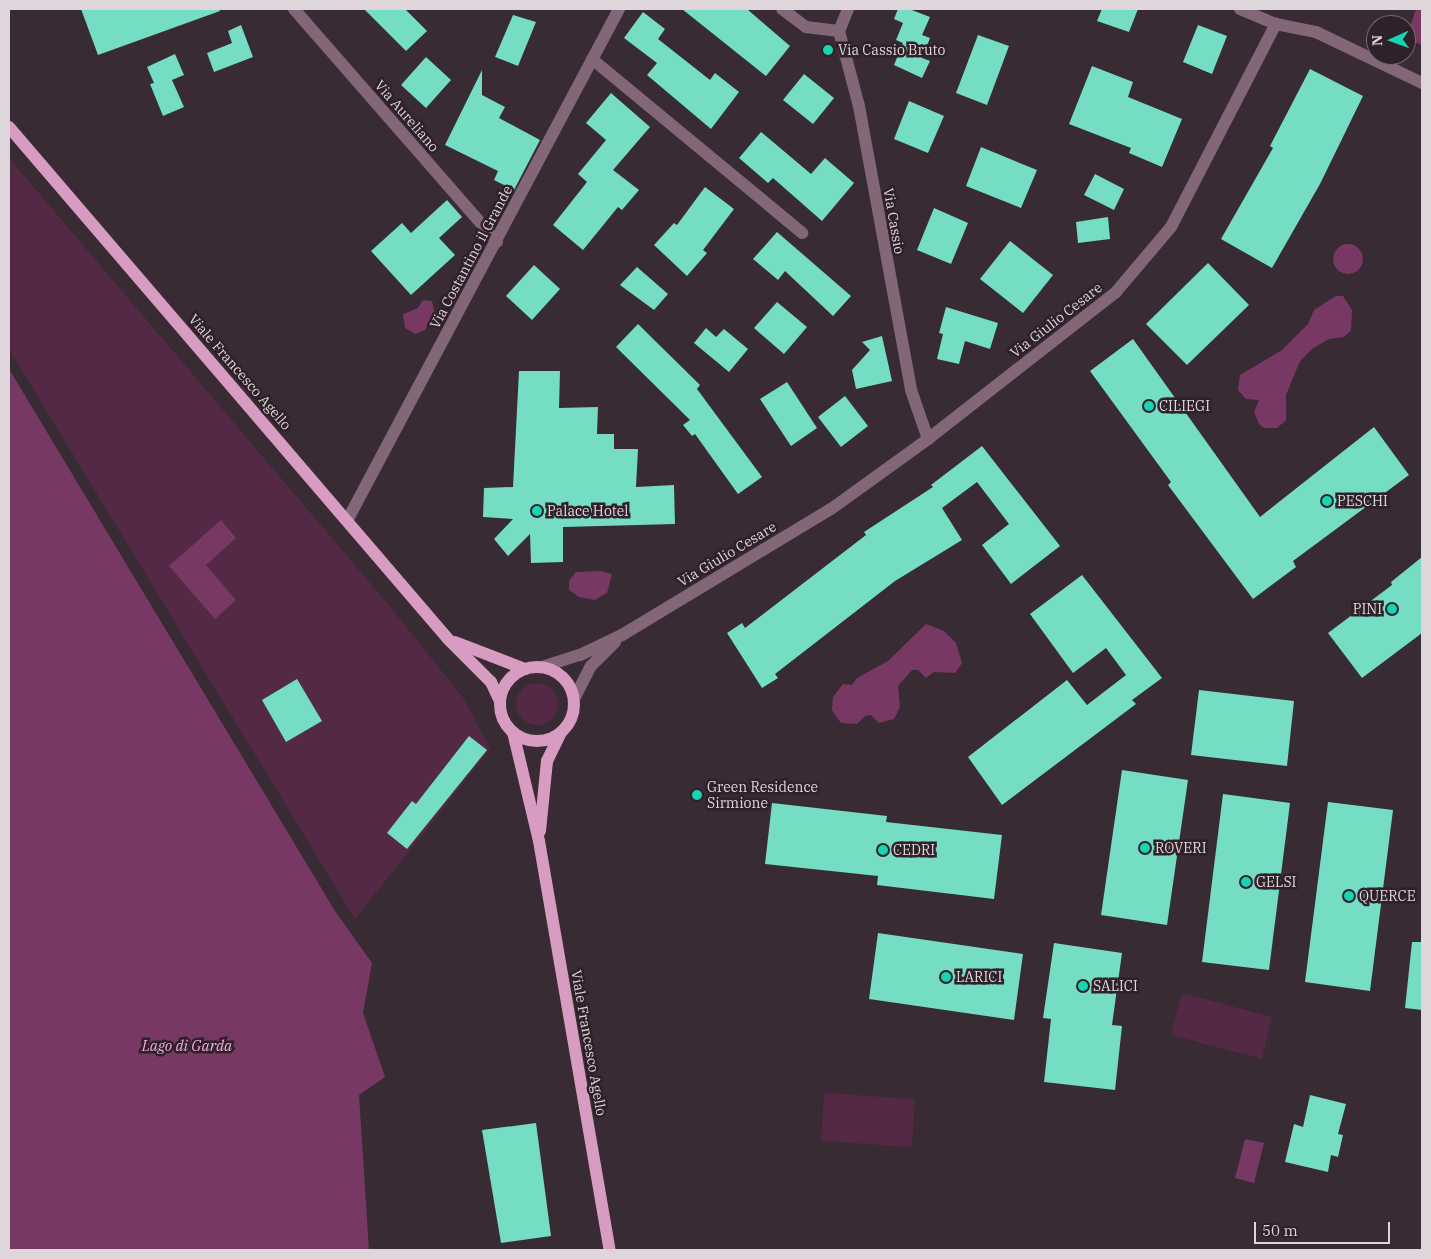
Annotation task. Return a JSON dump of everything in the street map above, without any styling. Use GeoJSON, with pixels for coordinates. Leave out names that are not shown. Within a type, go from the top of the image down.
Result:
{"type":"FeatureCollection","features":[{"type":"Feature","properties":{"kind":"main road","name":"Viale Francesco Agello"},"geometry":{"type":"LineString","coordinates":[[9,126],[348,519],[448,639],[491,682],[500,701]]}},
{"type":"Feature","properties":{"kind":"main road","name":"Viale Francesco Agello"},"geometry":{"type":"LineString","coordinates":[[448,639],[525,669]]}},
{"type":"Feature","properties":{"kind":"main road"},"geometry":{"type":"LineString","coordinates":[[542,667],[551,669],[566,680],[574,699],[572,719],[560,734],[534,742],[513,732],[503,720],[500,701],[506,682],[525,669],[542,667]]}},
{"type":"Feature","properties":{"kind":"main road","name":"Viale Francesco Agello"},"geometry":{"type":"LineString","coordinates":[[513,732],[538,841],[610,1250]]}},
{"type":"Feature","properties":{"kind":"main road","name":"Viale Francesco Agello"},"geometry":{"type":"LineString","coordinates":[[538,841],[547,761],[560,734]]}},
{"type":"Feature","properties":{"kind":"street","name":"Via Aureliano"},"geometry":{"type":"LineString","coordinates":[[294,9],[497,242]]}},
{"type":"Feature","properties":{"kind":"street","name":"Via Costantino il Grande"},"geometry":{"type":"LineString","coordinates":[[348,519],[497,242],[619,9]]}},
{"type":"Feature","properties":{"kind":"street"},"geometry":{"type":"LineString","coordinates":[[782,9],[806,27],[839,31],[848,9]]}},
{"type":"Feature","properties":{"kind":"street"},"geometry":{"type":"LineString","coordinates":[[1240,9],[1276,24],[1316,32],[1422,83]]}},
{"type":"Feature","properties":{"kind":"street","name":"Via Giulio Cesare"},"geometry":{"type":"LineString","coordinates":[[542,667],[580,655],[622,635],[831,509],[928,439],[1116,292],[1172,227],[1276,24]]}},
{"type":"Feature","properties":{"kind":"street","name":"Via Cassio"},"geometry":{"type":"LineString","coordinates":[[839,31],[859,106],[911,390],[928,439]]}},
{"type":"Feature","properties":{"kind":"street"},"geometry":{"type":"LineString","coordinates":[[592,59],[802,233]]}},
{"type":"Feature","properties":{"kind":"street","name":"Via Giulio Cesare"},"geometry":{"type":"LineString","coordinates":[[574,699],[591,666],[622,635]]}},
{"type":"Feature","properties":{"kind":"shaded area"},"geometry":{"type":"Polygon","coordinates":[[[9,158],[387,603],[464,699],[490,749],[355,919],[9,349],[9,158]]]}},
{"type":"Feature","properties":{"kind":"shaded area"},"geometry":{"type":"Polygon","coordinates":[[[537,683],[552,689],[558,704],[552,719],[537,725],[522,719],[516,704],[522,689],[537,683]]]}},
{"type":"Feature","properties":{"kind":"shaded area"},"geometry":{"type":"Polygon","coordinates":[[[1182,993],[1272,1017],[1262,1059],[1171,1035],[1182,993]]]}},
{"type":"Feature","properties":{"kind":"shaded area"},"geometry":{"type":"Polygon","coordinates":[[[824,1093],[915,1099],[912,1147],[821,1141],[824,1093]]]}},
{"type":"Feature","properties":{"kind":"water"},"geometry":{"type":"Polygon","coordinates":[[[1416,9],[1422,9],[1422,45],[1416,43],[1416,15],[1414,15],[1416,9]]]}},
{"type":"Feature","properties":{"kind":"water"},"geometry":{"type":"Polygon","coordinates":[[[1348,244],[1359,248],[1363,259],[1359,270],[1348,274],[1337,270],[1333,259],[1337,248],[1348,244]]]}},
{"type":"Feature","properties":{"kind":"water"},"geometry":{"type":"Polygon","coordinates":[[[1336,296],[1343,296],[1352,310],[1351,330],[1344,337],[1329,339],[1313,348],[1300,361],[1286,395],[1286,420],[1277,428],[1264,428],[1259,424],[1254,412],[1259,400],[1246,399],[1238,390],[1240,375],[1282,350],[1308,324],[1314,310],[1336,296]]]}},
{"type":"Feature","properties":{"kind":"water"},"geometry":{"type":"Polygon","coordinates":[[[423,300],[432,301],[435,315],[425,330],[415,334],[405,328],[403,314],[418,308],[423,300]]]}},
{"type":"Feature","properties":{"kind":"water","name":"Lago di Garda"},"geometry":{"type":"Polygon","coordinates":[[[9,369],[335,911],[372,963],[363,1013],[385,1077],[359,1095],[369,1250],[9,1250],[9,369]]]}},
{"type":"Feature","properties":{"kind":"water"},"geometry":{"type":"Polygon","coordinates":[[[221,520],[236,538],[206,565],[236,600],[215,619],[169,566],[221,520]]]}},
{"type":"Feature","properties":{"kind":"water"},"geometry":{"type":"Polygon","coordinates":[[[600,571],[612,574],[607,593],[595,600],[579,597],[569,590],[569,581],[576,572],[600,571]]]}},
{"type":"Feature","properties":{"kind":"water"},"geometry":{"type":"Polygon","coordinates":[[[926,624],[944,631],[956,643],[962,663],[955,673],[934,672],[926,678],[918,670],[912,670],[898,686],[900,707],[894,719],[879,723],[871,715],[865,716],[857,724],[841,723],[832,710],[833,697],[843,684],[852,685],[857,678],[888,661],[926,624]]]}},
{"type":"Feature","properties":{"kind":"water"},"geometry":{"type":"Polygon","coordinates":[[[1245,1139],[1264,1143],[1254,1183],[1235,1178],[1245,1139]]]}},
{"type":"Feature","properties":{"kind":"building"},"geometry":{"type":"Polygon","coordinates":[[[81,9],[219,9],[220,11],[98,55],[81,9]]]}},
{"type":"Feature","properties":{"kind":"building"},"geometry":{"type":"Polygon","coordinates":[[[364,9],[405,9],[427,31],[406,51],[364,9]]]}},
{"type":"Feature","properties":{"kind":"building"},"geometry":{"type":"Polygon","coordinates":[[[682,9],[747,9],[790,46],[766,76],[682,9]]]}},
{"type":"Feature","properties":{"kind":"building"},"geometry":{"type":"Polygon","coordinates":[[[898,9],[909,9],[930,17],[922,35],[930,38],[922,58],[930,61],[922,78],[894,65],[903,43],[896,40],[903,23],[894,19],[898,9]]]}},
{"type":"Feature","properties":{"kind":"building"},"geometry":{"type":"Polygon","coordinates":[[[1102,9],[1138,9],[1129,32],[1097,21],[1102,9]]]}},
{"type":"Feature","properties":{"kind":"building"},"geometry":{"type":"Polygon","coordinates":[[[643,12],[665,29],[658,39],[710,80],[715,73],[739,92],[711,129],[647,75],[657,63],[624,38],[643,12]]]}},
{"type":"Feature","properties":{"kind":"building"},"geometry":{"type":"Polygon","coordinates":[[[513,15],[536,22],[518,66],[495,57],[513,15]]]}},
{"type":"Feature","properties":{"kind":"building"},"geometry":{"type":"Polygon","coordinates":[[[241,25],[253,57],[214,72],[207,53],[232,43],[228,31],[241,25]]]}},
{"type":"Feature","properties":{"kind":"building"},"geometry":{"type":"Polygon","coordinates":[[[1198,25],[1227,36],[1212,74],[1183,62],[1198,25]]]}},
{"type":"Feature","properties":{"kind":"building"},"geometry":{"type":"Polygon","coordinates":[[[978,35],[1009,46],[987,105],[956,93],[978,35]]]}},
{"type":"Feature","properties":{"kind":"building"},"geometry":{"type":"Polygon","coordinates":[[[175,54],[184,75],[172,80],[184,107],[163,116],[150,84],[154,83],[147,67],[175,54]]]}},
{"type":"Feature","properties":{"kind":"building"},"geometry":{"type":"Polygon","coordinates":[[[426,57],[451,80],[426,108],[401,85],[426,57]]]}},
{"type":"Feature","properties":{"kind":"building"},"geometry":{"type":"Polygon","coordinates":[[[1092,66],[1133,82],[1128,97],[1182,119],[1162,167],[1129,153],[1131,148],[1069,124],[1092,66]]]}},
{"type":"Feature","properties":{"kind":"building"},"geometry":{"type":"Polygon","coordinates":[[[1310,69],[1363,96],[1320,184],[1272,268],[1221,239],[1273,148],[1270,146],[1310,69]]]}},
{"type":"Feature","properties":{"kind":"building"},"geometry":{"type":"Polygon","coordinates":[[[482,70],[482,95],[505,107],[499,118],[540,140],[514,190],[494,180],[498,171],[445,145],[482,70]]]}},
{"type":"Feature","properties":{"kind":"building"},"geometry":{"type":"Polygon","coordinates":[[[804,74],[834,98],[813,124],[783,100],[804,74]]]}},
{"type":"Feature","properties":{"kind":"building"},"geometry":{"type":"Polygon","coordinates":[[[611,93],[650,127],[613,170],[639,190],[622,210],[618,207],[583,250],[553,225],[587,182],[578,174],[606,140],[586,123],[611,93]]]}},
{"type":"Feature","properties":{"kind":"building"},"geometry":{"type":"Polygon","coordinates":[[[909,101],[944,116],[928,153],[894,139],[909,101]]]}},
{"type":"Feature","properties":{"kind":"building"},"geometry":{"type":"Polygon","coordinates":[[[761,132],[811,174],[825,158],[854,183],[822,221],[773,178],[768,183],[739,158],[761,132]]]}},
{"type":"Feature","properties":{"kind":"building"},"geometry":{"type":"Polygon","coordinates":[[[981,147],[1037,170],[1021,208],[966,186],[981,147]]]}},
{"type":"Feature","properties":{"kind":"building"},"geometry":{"type":"Polygon","coordinates":[[[1095,174],[1124,189],[1114,210],[1084,195],[1095,174]]]}},
{"type":"Feature","properties":{"kind":"building"},"geometry":{"type":"Polygon","coordinates":[[[705,187],[734,209],[703,250],[707,253],[687,276],[654,245],[674,223],[677,225],[705,187]]]}},
{"type":"Feature","properties":{"kind":"building"},"geometry":{"type":"Polygon","coordinates":[[[447,200],[462,217],[439,238],[455,255],[411,295],[371,251],[402,223],[411,233],[447,200]]]}},
{"type":"Feature","properties":{"kind":"building"},"geometry":{"type":"Polygon","coordinates":[[[934,208],[968,223],[951,264],[917,250],[934,208]]]}},
{"type":"Feature","properties":{"kind":"building"},"geometry":{"type":"Polygon","coordinates":[[[1108,217],[1110,239],[1078,243],[1076,222],[1108,217]]]}},
{"type":"Feature","properties":{"kind":"building"},"geometry":{"type":"Polygon","coordinates":[[[777,232],[851,296],[833,316],[785,271],[778,280],[753,259],[777,232]]]}},
{"type":"Feature","properties":{"kind":"building"},"geometry":{"type":"Polygon","coordinates":[[[1010,241],[1053,275],[1023,313],[980,279],[1010,241]]]}},
{"type":"Feature","properties":{"kind":"building"},"geometry":{"type":"Polygon","coordinates":[[[1208,263],[1249,305],[1187,365],[1146,324],[1208,263]]]}},
{"type":"Feature","properties":{"kind":"building"},"geometry":{"type":"Polygon","coordinates":[[[534,265],[560,289],[532,320],[506,296],[534,265]]]}},
{"type":"Feature","properties":{"kind":"building"},"geometry":{"type":"Polygon","coordinates":[[[637,267],[668,294],[654,310],[620,285],[637,267]]]}},
{"type":"Feature","properties":{"kind":"building"},"geometry":{"type":"Polygon","coordinates":[[[777,302],[807,327],[784,354],[754,328],[777,302]]]}},
{"type":"Feature","properties":{"kind":"building"},"geometry":{"type":"Polygon","coordinates":[[[946,307],[998,323],[990,349],[965,341],[959,364],[937,359],[943,334],[939,333],[946,307]]]}},
{"type":"Feature","properties":{"kind":"building"},"geometry":{"type":"Polygon","coordinates":[[[638,324],[700,385],[697,389],[762,477],[738,494],[695,434],[692,436],[683,425],[690,420],[616,347],[638,324]]]}},
{"type":"Feature","properties":{"kind":"building"},"geometry":{"type":"Polygon","coordinates":[[[706,328],[716,337],[724,329],[748,349],[729,372],[694,343],[706,328]]]}},
{"type":"Feature","properties":{"kind":"building"},"geometry":{"type":"Polygon","coordinates":[[[882,336],[892,381],[856,389],[852,370],[870,350],[862,342],[882,336]]]}},
{"type":"Feature","properties":{"kind":"building","name":"PESCHI"},"geometry":{"type":"Polygon","coordinates":[[[1133,339],[1260,517],[1374,427],[1409,475],[1293,561],[1296,567],[1253,599],[1168,485],[1171,482],[1090,371],[1133,339]]]}},
{"type":"Feature","properties":{"kind":"building"},"geometry":{"type":"Polygon","coordinates":[[[519,371],[560,371],[559,408],[598,407],[597,434],[614,434],[614,449],[638,449],[636,487],[674,485],[675,524],[563,527],[563,562],[531,563],[530,534],[508,556],[494,539],[513,519],[483,517],[484,488],[513,487],[519,371]]]}},
{"type":"Feature","properties":{"kind":"building"},"geometry":{"type":"Polygon","coordinates":[[[787,382],[817,428],[791,446],[760,399],[787,382]]]}},
{"type":"Feature","properties":{"kind":"building"},"geometry":{"type":"Polygon","coordinates":[[[845,396],[868,426],[841,447],[818,417],[845,396]]]}},
{"type":"Feature","properties":{"kind":"building"},"geometry":{"type":"Polygon","coordinates":[[[982,446],[1060,546],[1011,584],[982,545],[1009,524],[977,482],[942,508],[962,540],[895,581],[775,674],[778,678],[762,688],[727,633],[742,623],[745,628],[866,535],[864,532],[933,487],[931,485],[982,446]]]}},
{"type":"Feature","properties":{"kind":"building","name":"PINI"},"geometry":{"type":"Polygon","coordinates":[[[1422,557],[1422,633],[1362,678],[1328,633],[1392,585],[1391,582],[1422,557]]]}},
{"type":"Feature","properties":{"kind":"building"},"geometry":{"type":"Polygon","coordinates":[[[1082,575],[1162,678],[1132,700],[1136,704],[1002,805],[968,757],[1067,680],[1087,705],[1126,675],[1106,648],[1073,673],[1030,614],[1082,575]]]}},
{"type":"Feature","properties":{"kind":"building"},"geometry":{"type":"Polygon","coordinates":[[[297,679],[322,721],[286,742],[262,700],[297,679]]]}},
{"type":"Feature","properties":{"kind":"building"},"geometry":{"type":"Polygon","coordinates":[[[1199,690],[1294,701],[1287,766],[1191,755],[1199,690]]]}},
{"type":"Feature","properties":{"kind":"building"},"geometry":{"type":"Polygon","coordinates":[[[469,736],[487,750],[407,849],[387,833],[412,801],[416,804],[469,736]]]}},
{"type":"Feature","properties":{"kind":"building","name":"ROVERI"},"geometry":{"type":"Polygon","coordinates":[[[1122,770],[1188,780],[1167,925],[1101,915],[1122,770]]]}},
{"type":"Feature","properties":{"kind":"building","name":"GELSI"},"geometry":{"type":"Polygon","coordinates":[[[1223,794],[1290,803],[1269,970],[1202,962],[1223,794]]]}},
{"type":"Feature","properties":{"kind":"building","name":"QUERCE"},"geometry":{"type":"Polygon","coordinates":[[[1328,802],[1393,810],[1370,991],[1305,982],[1328,802]]]}},
{"type":"Feature","properties":{"kind":"building","name":"CEDRI"},"geometry":{"type":"Polygon","coordinates":[[[772,803],[887,816],[886,822],[1002,835],[994,899],[877,885],[878,876],[765,864],[772,803]]]}},
{"type":"Feature","properties":{"kind":"building","name":"LARICI"},"geometry":{"type":"Polygon","coordinates":[[[878,933],[1023,954],[1014,1020],[869,999],[878,933]]]}},
{"type":"Feature","properties":{"kind":"building"},"geometry":{"type":"Polygon","coordinates":[[[1412,942],[1422,942],[1422,1010],[1405,1008],[1412,942]]]}},
{"type":"Feature","properties":{"kind":"building","name":"SALICI"},"geometry":{"type":"Polygon","coordinates":[[[1054,943],[1122,953],[1112,1025],[1122,1026],[1115,1090],[1044,1082],[1051,1019],[1043,1018],[1054,943]]]}},
{"type":"Feature","properties":{"kind":"building"},"geometry":{"type":"Polygon","coordinates":[[[1310,1095],[1346,1104],[1338,1134],[1343,1135],[1338,1157],[1331,1155],[1328,1172],[1285,1162],[1294,1124],[1303,1127],[1310,1095]]]}},
{"type":"Feature","properties":{"kind":"building"},"geometry":{"type":"Polygon","coordinates":[[[536,1123],[551,1236],[501,1243],[482,1130],[536,1123]]]}},
{"type":"Feature","properties":{"kind":"place","name":"Via Cassio Bruto"},"geometry":{"type":"Point","coordinates":[828,50]}},
{"type":"Feature","properties":{"kind":"place","name":"CILIEGI"},"geometry":{"type":"Point","coordinates":[1149,406]}},
{"type":"Feature","properties":{"kind":"place","name":"PESCHI"},"geometry":{"type":"Point","coordinates":[1327,501]}},
{"type":"Feature","properties":{"kind":"place","name":"Palace Hotel"},"geometry":{"type":"Point","coordinates":[537,511]}},
{"type":"Feature","properties":{"kind":"place","name":"PINI"},"geometry":{"type":"Point","coordinates":[1392,609]}},
{"type":"Feature","properties":{"kind":"place","name":"Green Residence Sirmione"},"geometry":{"type":"Point","coordinates":[697,795]}},
{"type":"Feature","properties":{"kind":"place","name":"ROVERI"},"geometry":{"type":"Point","coordinates":[1145,848]}},
{"type":"Feature","properties":{"kind":"place","name":"CEDRI"},"geometry":{"type":"Point","coordinates":[883,850]}},
{"type":"Feature","properties":{"kind":"place","name":"GELSI"},"geometry":{"type":"Point","coordinates":[1246,882]}},
{"type":"Feature","properties":{"kind":"place","name":"QUERCE"},"geometry":{"type":"Point","coordinates":[1349,896]}},
{"type":"Feature","properties":{"kind":"place","name":"LARICI"},"geometry":{"type":"Point","coordinates":[946,977]}},
{"type":"Feature","properties":{"kind":"place","name":"SALICI"},"geometry":{"type":"Point","coordinates":[1083,986]}}]}
